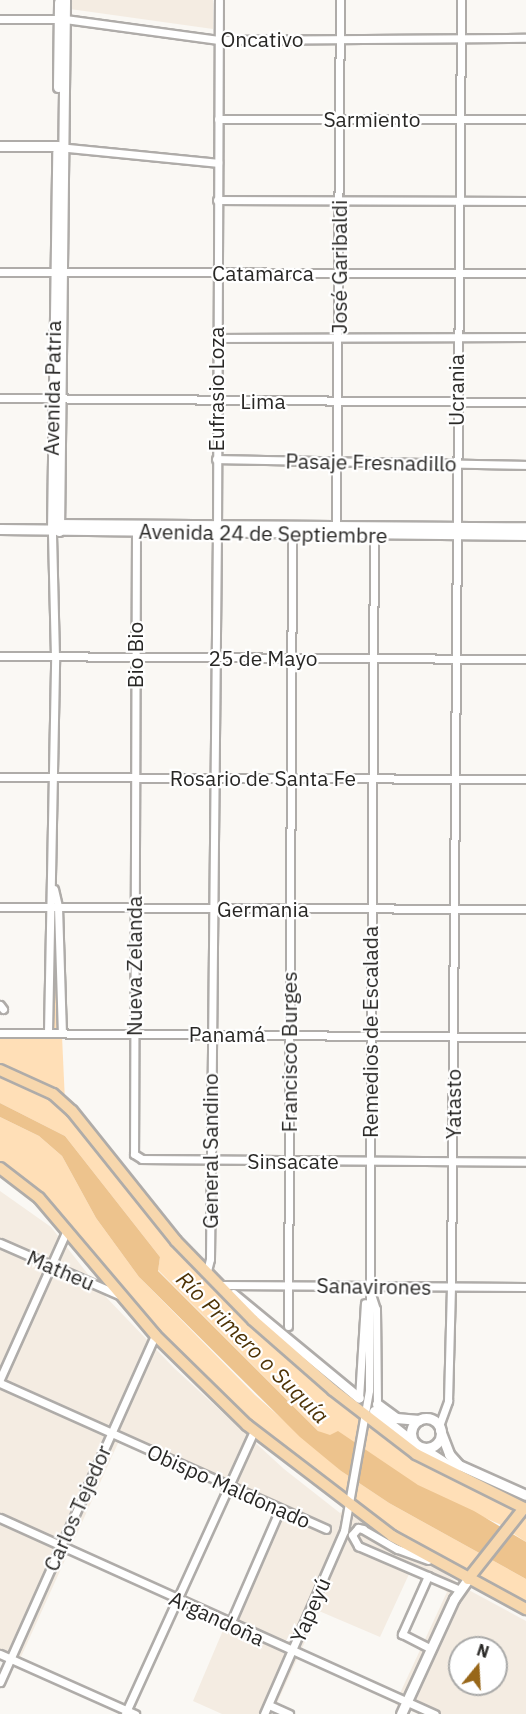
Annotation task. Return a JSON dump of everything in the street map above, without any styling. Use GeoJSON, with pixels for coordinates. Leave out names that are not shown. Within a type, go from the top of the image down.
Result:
{"type":"FeatureCollection","features":[{"type":"Feature","properties":{"kind":"main road","name":"Avenida Patria"},"geometry":{"type":"LineString","coordinates":[[59,0],[62,19]]}},
{"type":"Feature","properties":{"kind":"main road","name":"Avenida Patria"},"geometry":{"type":"LineString","coordinates":[[55,527],[62,19],[65,0]]}},
{"type":"Feature","properties":{"kind":"main road"},"geometry":{"type":"LineString","coordinates":[[0,146],[61,147]]}},
{"type":"Feature","properties":{"kind":"main road","name":"Avenida 24 de Septiembre"},"geometry":{"type":"LineString","coordinates":[[55,527],[70,524],[336,530],[455,530],[526,527]]}},
{"type":"Feature","properties":{"kind":"main road","name":"Avenida 24 de Septiembre"},"geometry":{"type":"LineString","coordinates":[[0,529],[55,527],[136,532],[217,528],[292,533],[336,530]]}},
{"type":"Feature","properties":{"kind":"main road","name":"Avenida 24 de Septiembre"},"geometry":{"type":"LineString","coordinates":[[455,530],[526,535]]}},
{"type":"Feature","properties":{"kind":"main road"},"geometry":{"type":"LineString","coordinates":[[0,1070],[52,1094],[72,1111],[170,1234],[222,1285],[359,1398]]}},
{"type":"Feature","properties":{"kind":"main road"},"geometry":{"type":"LineString","coordinates":[[0,1168],[25,1185],[67,1230],[155,1335],[254,1431],[350,1505],[436,1562],[526,1609]]}},
{"type":"Feature","properties":{"kind":"main road"},"geometry":{"type":"LineString","coordinates":[[222,1285],[253,1320],[370,1413],[416,1454],[525,1508],[460,1590],[430,1648],[401,1714]]}},
{"type":"Feature","properties":{"kind":"main road"},"geometry":{"type":"LineString","coordinates":[[370,1413],[396,1418],[428,1418],[440,1428],[449,1454],[459,1465],[526,1495]]}},
{"type":"Feature","properties":{"kind":"main road"},"geometry":{"type":"LineString","coordinates":[[370,1413],[489,1491]]}},
{"type":"Feature","properties":{"kind":"main road"},"geometry":{"type":"LineString","coordinates":[[412,1441],[412,1426],[419,1419]]}},
{"type":"Feature","properties":{"kind":"main road"},"geometry":{"type":"LineString","coordinates":[[424,1449],[437,1443],[440,1428]]}},
{"type":"Feature","properties":{"kind":"street","name":"Eufrasio Loza"},"geometry":{"type":"LineString","coordinates":[[213,778],[217,528],[219,0]]}},
{"type":"Feature","properties":{"kind":"street","name":"José Garibaldi"},"geometry":{"type":"LineString","coordinates":[[336,530],[339,401],[340,0]]}},
{"type":"Feature","properties":{"kind":"street","name":"Ucrania"},"geometry":{"type":"LineString","coordinates":[[454,779],[456,338],[461,0]]}},
{"type":"Feature","properties":{"kind":"street","name":"Oncativo"},"geometry":{"type":"LineString","coordinates":[[0,19],[62,19],[219,40],[526,38]]}},
{"type":"Feature","properties":{"kind":"street","name":"Sarmiento"},"geometry":{"type":"LineString","coordinates":[[218,119],[526,119]]}},
{"type":"Feature","properties":{"kind":"street"},"geometry":{"type":"LineString","coordinates":[[61,147],[218,163]]}},
{"type":"Feature","properties":{"kind":"street"},"geometry":{"type":"LineString","coordinates":[[217,200],[526,201]]}},
{"type":"Feature","properties":{"kind":"street","name":"Catamarca"},"geometry":{"type":"LineString","coordinates":[[0,272],[526,273]]}},
{"type":"Feature","properties":{"kind":"street"},"geometry":{"type":"LineString","coordinates":[[216,338],[526,337]]}},
{"type":"Feature","properties":{"kind":"street","name":"Lima"},"geometry":{"type":"LineString","coordinates":[[0,398],[526,402]]}},
{"type":"Feature","properties":{"kind":"street","name":"Pasaje Fresnadillo"},"geometry":{"type":"LineString","coordinates":[[216,459],[526,465]]}},
{"type":"Feature","properties":{"kind":"street","name":"Avenida Patria"},"geometry":{"type":"LineString","coordinates":[[53,886],[55,527]]}},
{"type":"Feature","properties":{"kind":"street"},"geometry":{"type":"LineString","coordinates":[[372,778],[374,530]]}},
{"type":"Feature","properties":{"kind":"street","name":"Bio Bio"},"geometry":{"type":"LineString","coordinates":[[134,778],[136,532]]}},
{"type":"Feature","properties":{"kind":"street","name":"Francisco Burges"},"geometry":{"type":"LineString","coordinates":[[288,1326],[292,533]]}},
{"type":"Feature","properties":{"kind":"street","name":"25 de Mayo"},"geometry":{"type":"LineString","coordinates":[[0,656],[526,659]]}},
{"type":"Feature","properties":{"kind":"street","name":"Rosario de Santa Fe"},"geometry":{"type":"LineString","coordinates":[[0,777],[526,779]]}},
{"type":"Feature","properties":{"kind":"street","name":"Nueva Zelanda"},"geometry":{"type":"LineString","coordinates":[[134,778],[134,1154]]}},
{"type":"Feature","properties":{"kind":"street","name":"General Sandino"},"geometry":{"type":"LineString","coordinates":[[207,1271],[211,1160],[213,778]]}},
{"type":"Feature","properties":{"kind":"street","name":"Remedios de Escalada"},"geometry":{"type":"LineString","coordinates":[[370,1413],[372,778]]}},
{"type":"Feature","properties":{"kind":"street","name":"Yatasto"},"geometry":{"type":"LineString","coordinates":[[440,1428],[446,1415],[448,1401],[451,1287],[454,779]]}},
{"type":"Feature","properties":{"kind":"street"},"geometry":{"type":"LineString","coordinates":[[48,1032],[48,907],[53,886]]}},
{"type":"Feature","properties":{"kind":"street"},"geometry":{"type":"LineString","coordinates":[[53,886],[58,907],[62,1032]]}},
{"type":"Feature","properties":{"kind":"street","name":"Germania"},"geometry":{"type":"LineString","coordinates":[[0,908],[526,909]]}},
{"type":"Feature","properties":{"kind":"street","name":"Panamá"},"geometry":{"type":"LineString","coordinates":[[0,1033],[526,1037]]}},
{"type":"Feature","properties":{"kind":"street","name":"Sinsacate"},"geometry":{"type":"LineString","coordinates":[[134,1154],[142,1159],[526,1162]]}},
{"type":"Feature","properties":{"kind":"street"},"geometry":{"type":"LineString","coordinates":[[0,1381],[67,1230]]}},
{"type":"Feature","properties":{"kind":"street","name":"Matheu"},"geometry":{"type":"LineString","coordinates":[[0,1243],[123,1297]]}},
{"type":"Feature","properties":{"kind":"street","name":"Sanavirones"},"geometry":{"type":"LineString","coordinates":[[222,1285],[526,1287]]}},
{"type":"Feature","properties":{"kind":"street","name":"Remedios de Escalada"},"geometry":{"type":"LineString","coordinates":[[359,1398],[369,1286]]}},
{"type":"Feature","properties":{"kind":"street","name":"Remedios de Escalada"},"geometry":{"type":"LineString","coordinates":[[369,1286],[376,1309],[370,1413]]}},
{"type":"Feature","properties":{"kind":"street","name":"Carlos Tejedor"},"geometry":{"type":"LineString","coordinates":[[0,1682],[155,1335]]}},
{"type":"Feature","properties":{"kind":"street","name":"Obispo Maldonado"},"geometry":{"type":"LineString","coordinates":[[0,1381],[326,1529]]}},
{"type":"Feature","properties":{"kind":"street","name":"Yapeyú"},"geometry":{"type":"LineString","coordinates":[[264,1714],[340,1544],[370,1413]]}},
{"type":"Feature","properties":{"kind":"street"},"geometry":{"type":"LineString","coordinates":[[126,1712],[227,1485],[254,1431]]}},
{"type":"Feature","properties":{"kind":"street"},"geometry":{"type":"LineString","coordinates":[[230,1624],[280,1509]]}},
{"type":"Feature","properties":{"kind":"street","name":"Argandoña"},"geometry":{"type":"LineString","coordinates":[[0,1518],[292,1652],[435,1714]]}},
{"type":"Feature","properties":{"kind":"street"},"geometry":{"type":"LineString","coordinates":[[436,1562],[405,1553],[363,1529],[354,1532],[353,1541],[358,1546],[460,1590]]}},
{"type":"Feature","properties":{"kind":"street"},"geometry":{"type":"LineString","coordinates":[[428,1576],[402,1634],[430,1648]]}},
{"type":"Feature","properties":{"kind":"street"},"geometry":{"type":"LineString","coordinates":[[0,1654],[126,1712],[135,1714]]}},
{"type":"Feature","properties":{"kind":"street"},"geometry":{"type":"LineString","coordinates":[[268,1705],[289,1714]]}},
{"type":"Feature","properties":{"kind":"shaded area"},"geometry":{"type":"Polygon","coordinates":[[[71,0],[213,0],[213,29],[70,9],[71,0]]]}},
{"type":"Feature","properties":{"kind":"shaded area"},"geometry":{"type":"Polygon","coordinates":[[[49,909],[54,909],[59,1028],[52,1028],[49,909]]]}},
{"type":"Feature","properties":{"kind":"shaded area"},"geometry":{"type":"Polygon","coordinates":[[[62,1036],[65,1102],[0,1067],[0,1037],[62,1036]]]}},
{"type":"Feature","properties":{"kind":"shaded area"},"geometry":{"type":"Polygon","coordinates":[[[0,1070],[52,1094],[170,1234],[246,1313],[416,1454],[526,1509],[526,1542],[499,1524],[440,1498],[318,1431],[158,1270],[160,1257],[65,1136],[0,1103],[0,1070]]]}},
{"type":"Feature","properties":{"kind":"shaded area"},"geometry":{"type":"Polygon","coordinates":[[[0,1103],[65,1136],[160,1257],[158,1271],[318,1431],[330,1435],[338,1431],[418,1485],[474,1511],[526,1542],[526,1579],[389,1503],[341,1471],[300,1437],[139,1277],[96,1218],[62,1156],[39,1136],[0,1117],[0,1103]]]}},
{"type":"Feature","properties":{"kind":"shaded area"},"geometry":{"type":"Polygon","coordinates":[[[0,1117],[39,1136],[62,1156],[96,1218],[139,1277],[255,1395],[341,1471],[389,1503],[526,1579],[526,1609],[392,1536],[200,1382],[67,1230],[0,1168],[0,1117]]]}},
{"type":"Feature","properties":{"kind":"shaded area"},"geometry":{"type":"Polygon","coordinates":[[[0,1191],[51,1227],[105,1296],[174,1368],[284,1469],[340,1513],[350,1505],[465,1588],[526,1621],[526,1714],[418,1714],[395,1704],[447,1592],[410,1572],[380,1637],[319,1611],[272,1714],[222,1714],[193,1701],[274,1510],[119,1441],[20,1659],[0,1650],[0,1191]]]}},
{"type":"Feature","properties":{"kind":"water label","name":"Río Primero o Suquía"},"geometry":{"type":"Point","coordinates":[253,1347]}}]}
